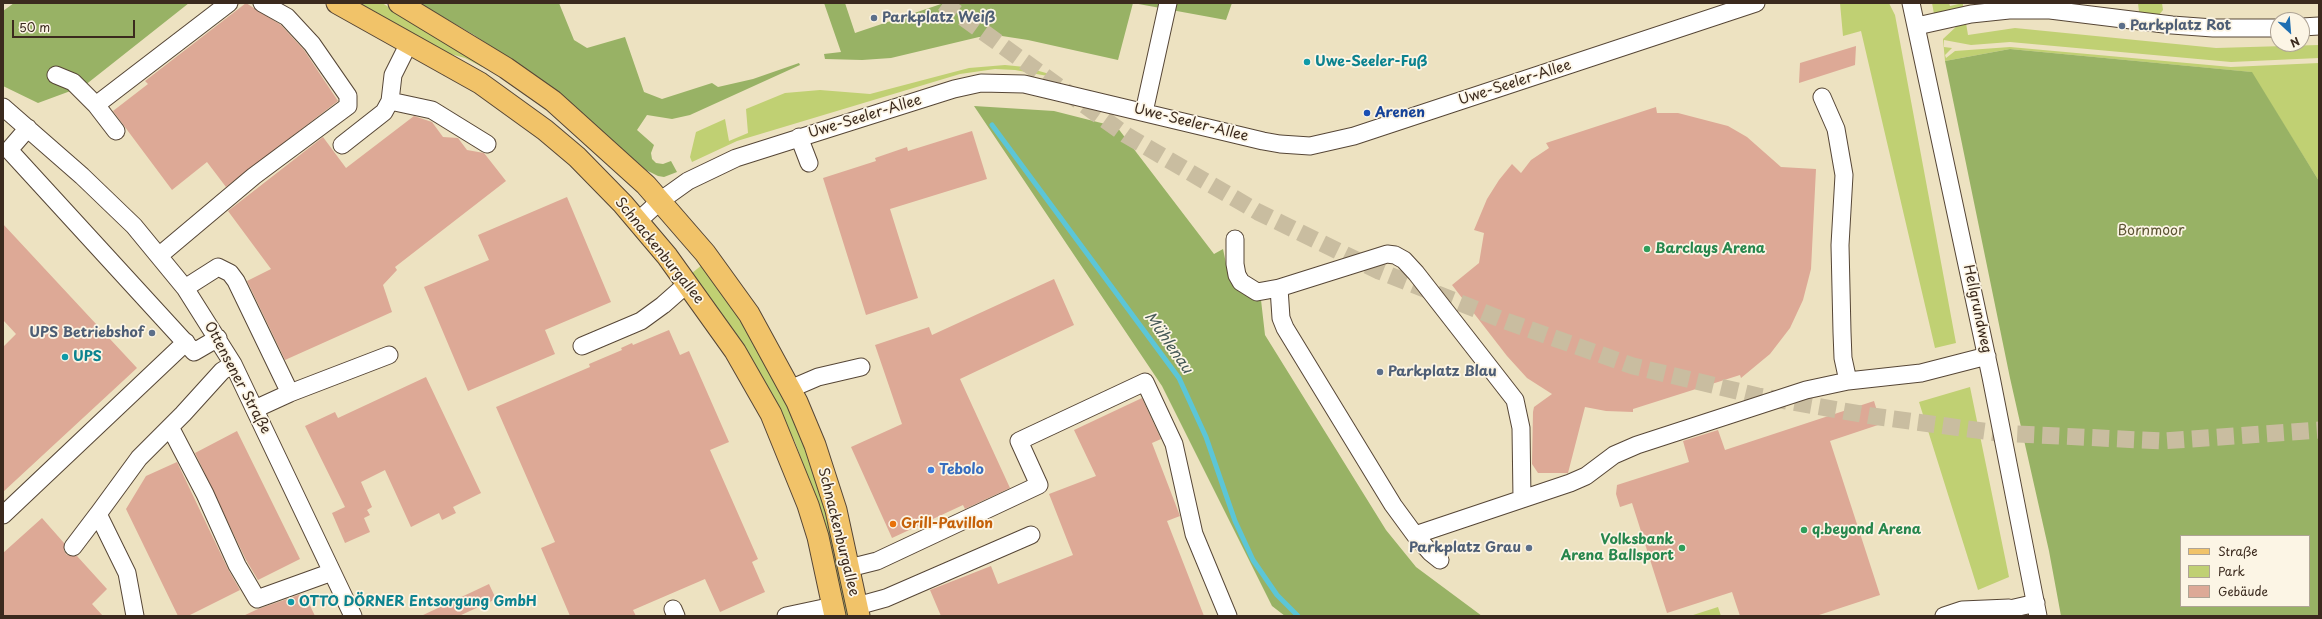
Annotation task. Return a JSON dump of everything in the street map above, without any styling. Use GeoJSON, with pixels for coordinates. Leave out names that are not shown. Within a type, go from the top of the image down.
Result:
{"type":"FeatureCollection","features":[{"type":"Feature","properties":{"kind":"main road","name":"Schnackenburgallee"},"geometry":{"type":"LineString","coordinates":[[337,3],[480,83],[545,130],[578,158],[637,222],[688,283],[735,351],[772,414],[808,505],[818,537],[834,611]]}},
{"type":"Feature","properties":{"kind":"main road","name":"Schnackenburgallee"},"geometry":{"type":"LineString","coordinates":[[399,3],[463,40],[548,97],[660,200],[705,253],[748,314],[790,389],[815,445],[836,510],[858,611]]}},
{"type":"Feature","properties":{"kind":"street"},"geometry":{"type":"LineString","coordinates":[[96,104],[229,3]]}},
{"type":"Feature","properties":{"kind":"street"},"geometry":{"type":"LineString","coordinates":[[262,3],[287,17],[312,44],[348,96],[348,106],[364,127]]}},
{"type":"Feature","properties":{"kind":"street"},"geometry":{"type":"LineString","coordinates":[[1144,112],[1168,3]]}},
{"type":"Feature","properties":{"kind":"street","name":"Uwe-Seeler-Allee"},"geometry":{"type":"LineString","coordinates":[[637,222],[660,200],[688,181],[726,162],[800,137],[954,89],[992,82],[1024,84],[1280,144],[1310,146],[1330,142],[1756,3]]}},
{"type":"Feature","properties":{"kind":"street","name":"Hellgrundweg"},"geometry":{"type":"LineString","coordinates":[[1912,3],[1987,356],[2037,609]]}},
{"type":"Feature","properties":{"kind":"street"},"geometry":{"type":"LineString","coordinates":[[1917,26],[1970,9],[2050,10],[2172,25],[2212,28],[2270,28]]}},
{"type":"Feature","properties":{"kind":"street"},"geometry":{"type":"LineString","coordinates":[[342,144],[384,112],[390,101],[393,75],[409,43]]}},
{"type":"Feature","properties":{"kind":"street"},"geometry":{"type":"LineString","coordinates":[[56,75],[73,82],[96,104],[116,131]]}},
{"type":"Feature","properties":{"kind":"street"},"geometry":{"type":"LineString","coordinates":[[1822,97],[1836,129],[1844,175],[1840,245],[1843,358],[1848,381]]}},
{"type":"Feature","properties":{"kind":"street"},"geometry":{"type":"LineString","coordinates":[[390,101],[432,110],[487,144]]}},
{"type":"Feature","properties":{"kind":"street"},"geometry":{"type":"LineString","coordinates":[[160,255],[254,176],[348,106]]}},
{"type":"Feature","properties":{"kind":"street","name":"Ottensener Straße"},"geometry":{"type":"LineString","coordinates":[[3,107],[28,128],[134,226],[160,255],[185,288],[218,338],[233,364],[353,616]]}},
{"type":"Feature","properties":{"kind":"street"},"geometry":{"type":"LineString","coordinates":[[28,128],[6,151],[194,352],[218,338]]}},
{"type":"Feature","properties":{"kind":"street"},"geometry":{"type":"LineString","coordinates":[[800,137],[809,163]]}},
{"type":"Feature","properties":{"kind":"street"},"geometry":{"type":"LineString","coordinates":[[1235,239],[1234,264],[1237,275],[1241,282],[1257,292],[1279,288],[1387,254],[1395,255],[1404,260],[1421,279],[1515,400],[1521,428],[1522,499]]}},
{"type":"Feature","properties":{"kind":"street"},"geometry":{"type":"LineString","coordinates":[[185,288],[218,267],[230,273],[236,281],[290,393]]}},
{"type":"Feature","properties":{"kind":"street"},"geometry":{"type":"LineString","coordinates":[[582,346],[641,321],[663,306],[688,283]]}},
{"type":"Feature","properties":{"kind":"street"},"geometry":{"type":"LineString","coordinates":[[1279,288],[1281,318],[1284,328],[1389,500],[1415,535],[1440,560]]}},
{"type":"Feature","properties":{"kind":"street"},"geometry":{"type":"LineString","coordinates":[[3,515],[186,342]]}},
{"type":"Feature","properties":{"kind":"street"},"geometry":{"type":"LineString","coordinates":[[255,410],[290,393],[389,355]]}},
{"type":"Feature","properties":{"kind":"street"},"geometry":{"type":"LineString","coordinates":[[1415,535],[1570,484],[1586,476],[1614,456],[1669,433],[1806,390],[1848,381],[1921,373],[1987,356]]}},
{"type":"Feature","properties":{"kind":"street"},"geometry":{"type":"LineString","coordinates":[[73,547],[139,458],[222,371],[233,364]]}},
{"type":"Feature","properties":{"kind":"street"},"geometry":{"type":"LineString","coordinates":[[790,389],[818,377],[861,367]]}},
{"type":"Feature","properties":{"kind":"street"},"geometry":{"type":"LineString","coordinates":[[849,568],[877,561],[1039,485],[1019,441],[1145,382],[1174,444],[1194,534],[1228,616]]}},
{"type":"Feature","properties":{"kind":"street"},"geometry":{"type":"LineString","coordinates":[[170,427],[205,494],[237,565],[258,599],[332,572]]}},
{"type":"Feature","properties":{"kind":"street"},"geometry":{"type":"LineString","coordinates":[[98,514],[127,573],[134,616]]}},
{"type":"Feature","properties":{"kind":"street"},"geometry":{"type":"LineString","coordinates":[[858,611],[1031,535]]}},
{"type":"Feature","properties":{"kind":"street"},"geometry":{"type":"LineString","coordinates":[[1944,616],[1962,610],[2009,608],[2037,609]]}},
{"type":"Feature","properties":{"kind":"street"},"geometry":{"type":"LineString","coordinates":[[1986,616],[2009,608]]}},
{"type":"Feature","properties":{"kind":"street"},"geometry":{"type":"LineString","coordinates":[[786,616],[834,611]]}},
{"type":"Feature","properties":{"kind":"green space"},"geometry":{"type":"Polygon","coordinates":[[[14,3],[189,3],[84,86],[38,103],[3,86],[3,11],[14,3]]]}},
{"type":"Feature","properties":{"kind":"green space"},"geometry":{"type":"Polygon","coordinates":[[[356,3],[382,3],[481,62],[482,67],[465,58],[447,53],[356,3]]]}},
{"type":"Feature","properties":{"kind":"green space"},"geometry":{"type":"Polygon","coordinates":[[[419,3],[559,3],[574,40],[587,48],[625,37],[644,92],[662,99],[712,83],[718,87],[753,79],[799,63],[800,65],[690,115],[672,119],[647,115],[637,130],[654,145],[651,153],[652,159],[656,163],[663,164],[671,161],[677,172],[664,177],[658,176],[646,170],[544,82],[474,35],[419,3]]]}},
{"type":"Feature","properties":{"kind":"green space"},"geometry":{"type":"Polygon","coordinates":[[[824,3],[845,3],[855,33],[944,3],[1133,3],[1118,60],[1028,40],[1002,36],[979,37],[891,58],[862,60],[825,59],[824,54],[841,52],[824,3]]]}},
{"type":"Feature","properties":{"kind":"green space"},"geometry":{"type":"Polygon","coordinates":[[[1133,3],[1232,3],[1226,20],[1133,3]]]}},
{"type":"Feature","properties":{"kind":"green space"},"geometry":{"type":"Polygon","coordinates":[[[1840,3],[1889,3],[1895,15],[1956,343],[1935,348],[1861,31],[1843,36],[1840,3]]]}},
{"type":"Feature","properties":{"kind":"green space"},"geometry":{"type":"Polygon","coordinates":[[[1932,3],[1949,3],[1950,6],[1963,3],[1963,8],[1934,14],[1932,3]]]}},
{"type":"Feature","properties":{"kind":"green space"},"geometry":{"type":"Polygon","coordinates":[[[2138,3],[2162,3],[2163,10],[2159,15],[2139,12],[2138,3]]]}},
{"type":"Feature","properties":{"kind":"green space"},"geometry":{"type":"Polygon","coordinates":[[[1966,23],[1968,35],[2015,28],[2216,48],[2270,46],[2270,52],[2310,52],[2310,45],[2319,45],[2319,58],[2231,62],[2010,42],[1971,45],[1944,40],[1944,47],[1952,48],[1945,55],[1946,58],[1955,51],[2010,47],[2231,67],[2319,63],[2319,181],[2251,72],[2010,49],[1945,61],[1943,39],[1958,25],[1966,23]]]}},
{"type":"Feature","properties":{"kind":"green space","name":"Bornmoor"},"geometry":{"type":"Polygon","coordinates":[[[2010,49],[2252,72],[2319,181],[2319,616],[2061,616],[2049,551],[2010,378],[1945,61],[2010,49]]]}},
{"type":"Feature","properties":{"kind":"green space"},"geometry":{"type":"Polygon","coordinates":[[[1005,65],[1025,67],[1053,75],[1053,77],[1015,70],[995,69],[960,74],[737,141],[692,162],[690,157],[696,132],[725,119],[729,141],[748,133],[746,109],[785,93],[820,90],[870,94],[969,68],[1005,65]]]}},
{"type":"Feature","properties":{"kind":"green space"},"geometry":{"type":"Polygon","coordinates":[[[974,106],[1054,111],[1117,127],[1214,254],[1223,249],[1229,278],[1237,290],[1261,300],[1265,335],[1386,530],[1416,567],[1482,616],[1285,616],[1272,606],[1162,386],[974,106]]]}},
{"type":"Feature","properties":{"kind":"green space"},"geometry":{"type":"Polygon","coordinates":[[[702,265],[741,319],[776,381],[803,442],[830,520],[850,616],[844,616],[815,496],[795,442],[742,342],[692,273],[702,265]]]}},
{"type":"Feature","properties":{"kind":"green space"},"geometry":{"type":"Polygon","coordinates":[[[1970,387],[2009,577],[1978,590],[1919,402],[1970,387]]]}},
{"type":"Feature","properties":{"kind":"green space"},"geometry":{"type":"Polygon","coordinates":[[[1718,607],[1721,616],[1690,616],[1718,607]]]}},
{"type":"Feature","properties":{"kind":"building"},"geometry":{"type":"Polygon","coordinates":[[[246,3],[281,25],[304,50],[338,101],[226,187],[207,162],[172,190],[113,111],[148,84],[145,81],[246,3]]]}},
{"type":"Feature","properties":{"kind":"building"},"geometry":{"type":"Polygon","coordinates":[[[1856,46],[1855,65],[1799,83],[1800,63],[1856,46]]]}},
{"type":"Feature","properties":{"kind":"building","name":"Barclays Arena"},"geometry":{"type":"Polygon","coordinates":[[[1656,107],[1657,113],[1678,113],[1728,126],[1747,137],[1781,167],[1816,169],[1811,269],[1803,300],[1790,328],[1770,354],[1741,378],[1740,375],[1633,409],[1633,412],[1606,411],[1585,407],[1568,473],[1538,473],[1532,464],[1533,412],[1534,407],[1552,394],[1527,378],[1507,356],[1452,285],[1479,263],[1484,233],[1474,230],[1487,199],[1499,180],[1512,164],[1521,173],[1531,160],[1549,148],[1546,143],[1656,107]]]}},
{"type":"Feature","properties":{"kind":"building"},"geometry":{"type":"Polygon","coordinates":[[[414,116],[432,122],[443,137],[458,138],[467,150],[484,153],[506,181],[395,267],[397,270],[383,285],[392,312],[285,360],[247,281],[271,269],[228,211],[323,137],[346,168],[414,116]]]}},
{"type":"Feature","properties":{"kind":"building"},"geometry":{"type":"Polygon","coordinates":[[[972,131],[987,179],[890,209],[918,298],[866,315],[823,178],[876,161],[875,158],[907,147],[908,151],[972,131]]]}},
{"type":"Feature","properties":{"kind":"building"},"geometry":{"type":"Polygon","coordinates":[[[567,197],[611,302],[545,330],[555,354],[468,391],[424,287],[489,260],[478,235],[567,197]]]}},
{"type":"Feature","properties":{"kind":"building","name":"UPS"},"geometry":{"type":"Polygon","coordinates":[[[3,224],[137,368],[3,492],[3,347],[16,334],[3,320],[3,224]]]}},
{"type":"Feature","properties":{"kind":"building"},"geometry":{"type":"Polygon","coordinates":[[[1054,279],[1074,325],[960,379],[1010,488],[965,509],[963,505],[892,538],[851,447],[902,424],[875,345],[929,327],[932,335],[1054,279]]]}},
{"type":"Feature","properties":{"kind":"building"},"geometry":{"type":"Polygon","coordinates":[[[669,330],[680,355],[689,351],[729,442],[710,450],[758,559],[752,562],[765,592],[720,612],[705,579],[633,610],[636,616],[570,616],[541,548],[555,542],[496,407],[590,367],[589,364],[622,350],[621,348],[632,343],[633,345],[669,330]]]}},
{"type":"Feature","properties":{"kind":"building"},"geometry":{"type":"Polygon","coordinates":[[[426,377],[481,493],[453,507],[456,513],[442,520],[439,513],[411,527],[385,470],[361,482],[372,507],[367,510],[370,515],[364,518],[370,532],[345,543],[332,513],[345,507],[305,426],[335,412],[338,418],[426,377]]]}},
{"type":"Feature","properties":{"kind":"building"},"geometry":{"type":"Polygon","coordinates":[[[1142,398],[1161,439],[1152,443],[1180,516],[1167,521],[1204,616],[941,616],[930,590],[991,566],[998,584],[1073,555],[1049,494],[1096,476],[1074,430],[1142,398]]]}},
{"type":"Feature","properties":{"kind":"building"},"geometry":{"type":"Polygon","coordinates":[[[1874,401],[1881,424],[1830,441],[1880,595],[1816,616],[1740,616],[1732,592],[1667,613],[1632,503],[1620,507],[1616,494],[1617,485],[1689,462],[1683,441],[1718,430],[1725,450],[1874,401]]]}},
{"type":"Feature","properties":{"kind":"building"},"geometry":{"type":"Polygon","coordinates":[[[237,431],[300,559],[258,580],[246,560],[195,453],[237,431]]]}},
{"type":"Feature","properties":{"kind":"building"},"geometry":{"type":"Polygon","coordinates":[[[177,462],[228,569],[240,590],[188,616],[178,616],[126,509],[146,476],[177,462]]]}},
{"type":"Feature","properties":{"kind":"building"},"geometry":{"type":"Polygon","coordinates":[[[42,518],[64,543],[64,551],[67,555],[77,556],[107,589],[92,604],[103,616],[3,616],[3,553],[42,518]]]}},
{"type":"Feature","properties":{"kind":"building"},"geometry":{"type":"Polygon","coordinates":[[[489,584],[496,599],[459,616],[421,616],[489,584]]]}},
{"type":"Feature","properties":{"kind":"building","name":"OTTO DÖRNER Entsorgung GmbH"},"geometry":{"type":"Polygon","coordinates":[[[304,593],[315,616],[243,616],[258,609],[304,593]]]}},
{"type":"Feature","properties":{"kind":"waterway","name":"Mühlenau"},"geometry":{"type":"LineString","coordinates":[[992,125],[1179,378],[1206,437],[1235,521],[1253,560],[1277,595],[1298,616]]}},
{"type":"Feature","properties":{"kind":"tunnel"},"geometry":{"type":"LineString","coordinates":[[943,3],[1126,135],[1258,212],[1379,271],[1503,320],[1633,366],[1758,396],[1872,416],[1998,433],[2162,441],[2319,430]]}},
{"type":"Feature","properties":{"kind":"place","name":"Parkplatz Weiß"},"geometry":{"type":"Point","coordinates":[874,18]}},
{"type":"Feature","properties":{"kind":"place","name":"Parkplatz Rot"},"geometry":{"type":"Point","coordinates":[2122,26]}},
{"type":"Feature","properties":{"kind":"place","name":"Uwe-Seeler-Fuß"},"geometry":{"type":"Point","coordinates":[1307,62]}},
{"type":"Feature","properties":{"kind":"place","name":"Arenen"},"geometry":{"type":"Point","coordinates":[1367,113]}},
{"type":"Feature","properties":{"kind":"place","name":"Barclays Arena"},"geometry":{"type":"Point","coordinates":[1647,249]}},
{"type":"Feature","properties":{"kind":"place","name":"UPS Betriebshof"},"geometry":{"type":"Point","coordinates":[152,333]}},
{"type":"Feature","properties":{"kind":"place","name":"UPS"},"geometry":{"type":"Point","coordinates":[65,357]}},
{"type":"Feature","properties":{"kind":"place","name":"Parkplatz Blau"},"geometry":{"type":"Point","coordinates":[1380,372]}},
{"type":"Feature","properties":{"kind":"place","name":"Tebolo"},"geometry":{"type":"Point","coordinates":[931,470]}},
{"type":"Feature","properties":{"kind":"place","name":"Grill-Pavillon"},"geometry":{"type":"Point","coordinates":[893,524]}},
{"type":"Feature","properties":{"kind":"place","name":"q.beyond Arena"},"geometry":{"type":"Point","coordinates":[1804,530]}},
{"type":"Feature","properties":{"kind":"place","name":"Parkplatz Grau"},"geometry":{"type":"Point","coordinates":[1529,548]}},
{"type":"Feature","properties":{"kind":"place","name":"Volksbank Arena Ballsport"},"geometry":{"type":"Point","coordinates":[1682,548]}},
{"type":"Feature","properties":{"kind":"place","name":"OTTO DÖRNER Entsorgung GmbH"},"geometry":{"type":"Point","coordinates":[291,602]}}]}
